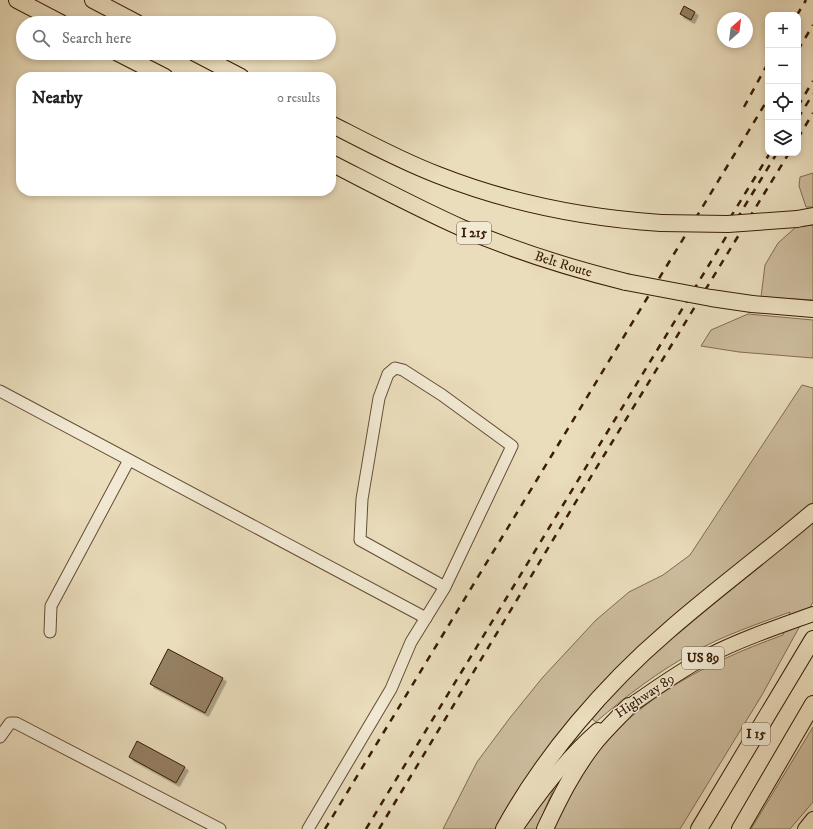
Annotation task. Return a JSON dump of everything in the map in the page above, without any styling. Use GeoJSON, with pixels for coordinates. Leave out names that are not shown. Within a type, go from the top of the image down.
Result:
{"type":"FeatureCollection","features":[{"type":"Feature","properties":{"kind":"highway"},"geometry":{"type":"LineString","coordinates":[[17,0],[48,16]]}},
{"type":"Feature","properties":{"kind":"highway"},"geometry":{"type":"LineString","coordinates":[[93,0],[124,16]]}},
{"type":"Feature","properties":{"kind":"highway"},"geometry":{"type":"LineString","coordinates":[[132,60],[155,72]]}},
{"type":"Feature","properties":{"kind":"highway"},"geometry":{"type":"LineString","coordinates":[[208,60],[231,72]]}},
{"type":"Feature","properties":{"kind":"highway"},"geometry":{"type":"LineString","coordinates":[[336,127],[383,151],[437,175],[494,194],[531,204],[590,216],[661,223],[728,224],[797,219],[813,216]]}},
{"type":"Feature","properties":{"kind":"highway","name":"Belt Route"},"geometry":{"type":"LineString","coordinates":[[336,166],[433,215],[478,235],[555,262],[626,282],[703,297],[752,304],[813,309]]}},
{"type":"Feature","properties":{"kind":"highway"},"geometry":{"type":"LineString","coordinates":[[504,829],[539,775],[559,748],[584,716],[633,662],[668,631],[813,512]]}},
{"type":"Feature","properties":{"kind":"highway","name":"I 15"},"geometry":{"type":"LineString","coordinates":[[699,829],[813,639]]}},
{"type":"Feature","properties":{"kind":"highway","name":"I 15"},"geometry":{"type":"LineString","coordinates":[[740,829],[813,704]]}},
{"type":"Feature","properties":{"kind":"highway"},"geometry":{"type":"LineString","coordinates":[[545,829],[575,770],[593,746],[629,706]]}},
{"type":"Feature","properties":{"kind":"main road","name":"Highway 89"},"geometry":{"type":"LineString","coordinates":[[516,829],[540,794],[566,762],[610,719],[679,672],[708,656],[731,645],[813,614]]}},
{"type":"Feature","properties":{"kind":"main road"},"geometry":{"type":"LineString","coordinates":[[805,829],[813,819]]}},
{"type":"Feature","properties":{"kind":"lane"},"geometry":{"type":"LineString","coordinates":[[308,829],[391,689],[411,642],[445,586],[512,446],[442,395],[403,370],[395,368],[388,374],[379,398],[362,499],[360,540],[445,586]]}},
{"type":"Feature","properties":{"kind":"lane"},"geometry":{"type":"LineString","coordinates":[[0,392],[426,618]]}},
{"type":"Feature","properties":{"kind":"lane"},"geometry":{"type":"LineString","coordinates":[[50,632],[51,606],[129,460]]}},
{"type":"Feature","properties":{"kind":"lane"},"geometry":{"type":"LineString","coordinates":[[0,737],[10,723],[16,723],[220,829]]}},
{"type":"Feature","properties":{"kind":"shaded area"},"geometry":{"type":"Polygon","coordinates":[[[813,173],[813,207],[806,207],[799,186],[800,177],[813,173]]]}},
{"type":"Feature","properties":{"kind":"shaded area"},"geometry":{"type":"Polygon","coordinates":[[[813,225],[813,300],[761,297],[765,265],[778,243],[796,227],[813,225]]]}},
{"type":"Feature","properties":{"kind":"shaded area"},"geometry":{"type":"Polygon","coordinates":[[[748,314],[813,320],[813,358],[739,352],[701,346],[711,330],[748,314]]]}},
{"type":"Feature","properties":{"kind":"shaded area"},"geometry":{"type":"Polygon","coordinates":[[[802,385],[813,388],[813,503],[673,617],[498,829],[443,829],[477,762],[543,677],[596,620],[629,592],[663,575],[690,555],[802,385]]]}},
{"type":"Feature","properties":{"kind":"shaded area"},"geometry":{"type":"Polygon","coordinates":[[[813,520],[813,602],[762,695],[680,829],[551,829],[572,786],[596,753],[617,730],[641,709],[667,690],[694,674],[752,647],[783,635],[790,612],[741,630],[705,646],[681,659],[631,693],[596,722],[591,718],[609,697],[652,654],[813,520]]]}},
{"type":"Feature","properties":{"kind":"shaded area"},"geometry":{"type":"Polygon","coordinates":[[[813,727],[813,802],[790,829],[751,829],[813,727]]]}},
{"type":"Feature","properties":{"kind":"shaded area"},"geometry":{"type":"Polygon","coordinates":[[[556,783],[537,829],[522,829],[556,783]]]}},
{"type":"Feature","properties":{"kind":"building"},"geometry":{"type":"Polygon","coordinates":[[[684,6],[695,12],[691,20],[680,14],[684,6]]]}},
{"type":"Feature","properties":{"kind":"building"},"geometry":{"type":"Polygon","coordinates":[[[168,649],[223,678],[205,713],[150,684],[168,649]]]}},
{"type":"Feature","properties":{"kind":"building"},"geometry":{"type":"Polygon","coordinates":[[[137,741],[185,767],[176,783],[129,757],[137,741]]]}},
{"type":"Feature","properties":{"kind":"railway"},"geometry":{"type":"LineString","coordinates":[[799,12],[806,0]]}},
{"type":"Feature","properties":{"kind":"railway"},"geometry":{"type":"LineString","coordinates":[[799,48],[813,25]]}},
{"type":"Feature","properties":{"kind":"railway"},"geometry":{"type":"LineString","coordinates":[[744,107],[765,68]]}},
{"type":"Feature","properties":{"kind":"railway"},"geometry":{"type":"LineString","coordinates":[[801,101],[813,81]]}},
{"type":"Feature","properties":{"kind":"railway"},"geometry":{"type":"LineString","coordinates":[[801,113],[813,94]]}},
{"type":"Feature","properties":{"kind":"railway"},"geometry":{"type":"LineString","coordinates":[[325,829],[765,104]]}},
{"type":"Feature","properties":{"kind":"railway"},"geometry":{"type":"LineString","coordinates":[[801,133],[813,113]]}},
{"type":"Feature","properties":{"kind":"railway"},"geometry":{"type":"LineString","coordinates":[[730,218],[768,156]]}},
{"type":"Feature","properties":{"kind":"railway"},"geometry":{"type":"LineString","coordinates":[[366,829],[775,156]]}},
{"type":"Feature","properties":{"kind":"railway"},"geometry":{"type":"LineString","coordinates":[[379,829],[592,475],[787,156]]}}]}
